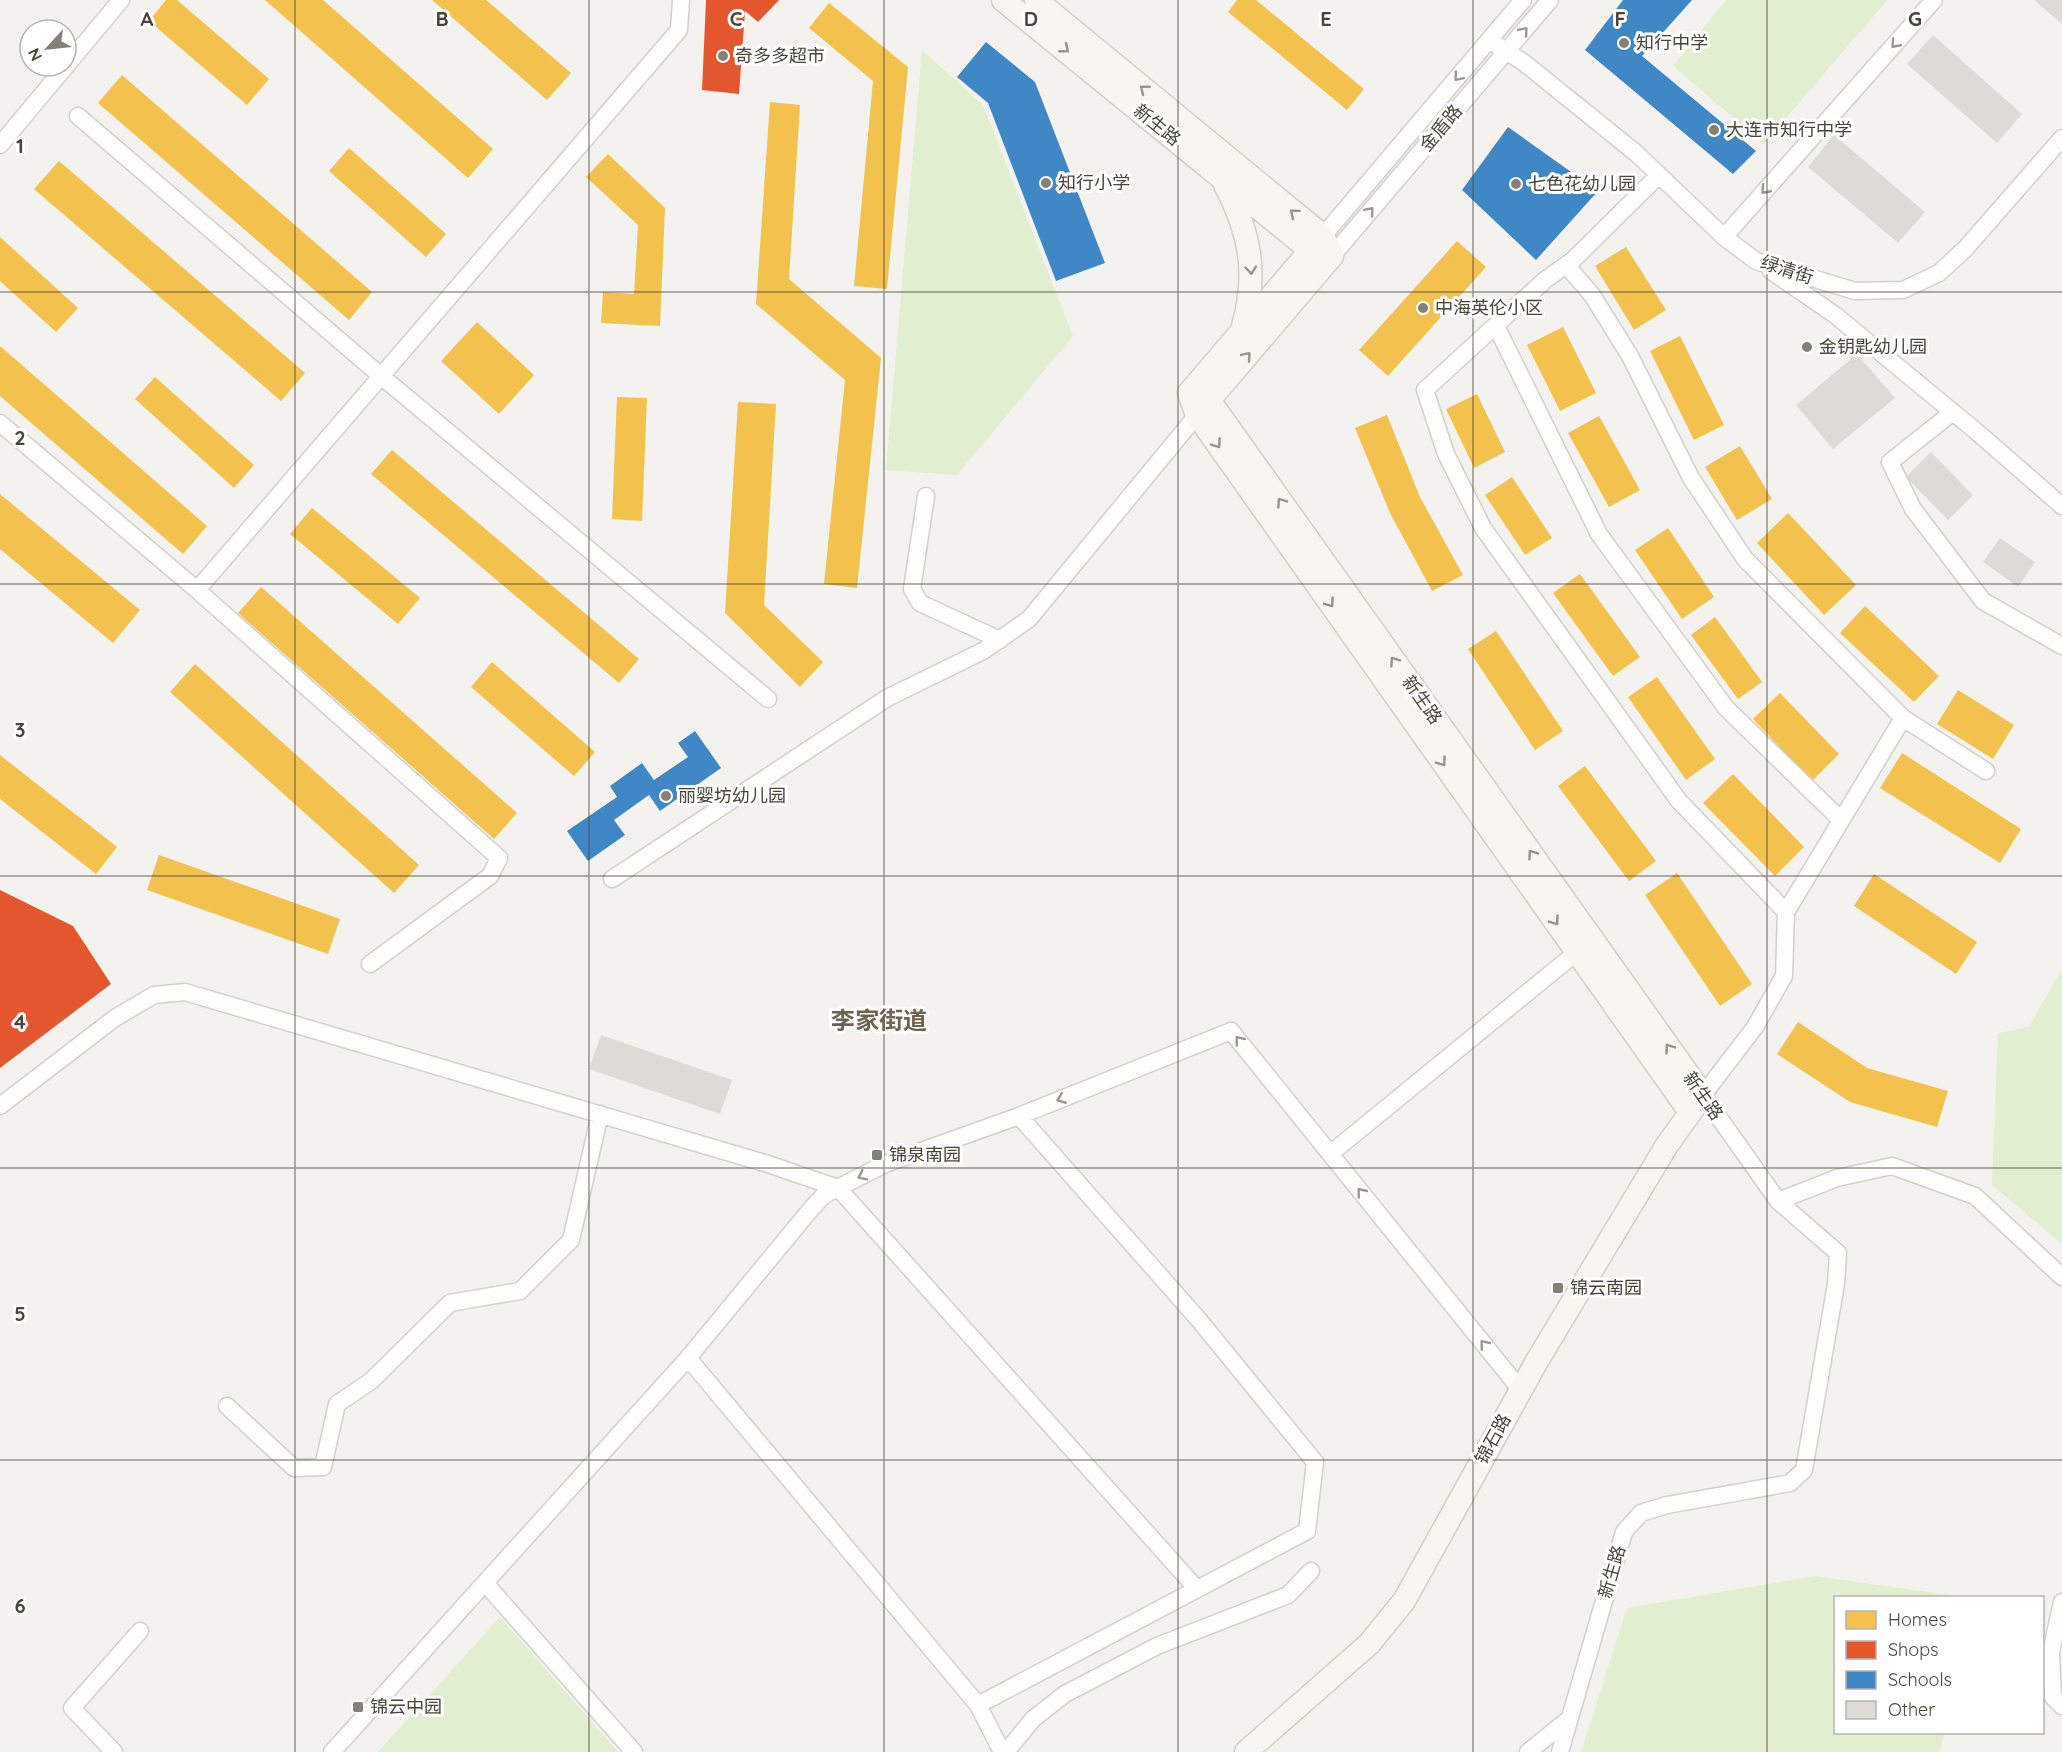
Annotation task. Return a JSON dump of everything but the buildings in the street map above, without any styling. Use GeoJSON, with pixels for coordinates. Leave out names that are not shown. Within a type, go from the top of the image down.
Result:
{"type":"FeatureCollection","features":[{"type":"Feature","properties":{"kind":"street"},"geometry":{"type":"LineString","coordinates":[[0,145],[121,0]]}},
{"type":"Feature","properties":{"kind":"street"},"geometry":{"type":"LineString","coordinates":[[196,590],[679,30],[681,0]]}},
{"type":"Feature","properties":{"kind":"street","name":"新生路"},"geometry":{"type":"LineString","coordinates":[[1003,0],[1220,176],[1322,247]]}},
{"type":"Feature","properties":{"kind":"street","name":"新生路"},"geometry":{"type":"LineString","coordinates":[[1036,0],[1322,247]]}},
{"type":"Feature","properties":{"kind":"street","name":"金盾路"},"geometry":{"type":"LineString","coordinates":[[1322,247],[1523,0]]}},
{"type":"Feature","properties":{"kind":"street","name":"金盾路"},"geometry":{"type":"LineString","coordinates":[[1322,247],[1506,51],[1550,0]]}},
{"type":"Feature","properties":{"kind":"street"},"geometry":{"type":"LineString","coordinates":[[1724,237],[1934,0]]}},
{"type":"Feature","properties":{"kind":"street","name":"绿清街"},"geometry":{"type":"LineString","coordinates":[[1489,40],[1523,62],[1628,146],[1724,237],[1756,261],[1855,291],[1903,290],[1939,273],[1965,249],[2062,138]]}},
{"type":"Feature","properties":{"kind":"street"},"geometry":{"type":"LineString","coordinates":[[78,116],[381,376],[768,699]]}},
{"type":"Feature","properties":{"kind":"street"},"geometry":{"type":"LineString","coordinates":[[1659,175],[1566,265],[1545,280],[1425,390],[1446,454],[1483,528],[1679,801],[1786,912]]}},
{"type":"Feature","properties":{"kind":"street"},"geometry":{"type":"LineString","coordinates":[[1220,176],[1238,211],[1248,245],[1252,280],[1249,303],[1241,332]]}},
{"type":"Feature","properties":{"kind":"street"},"geometry":{"type":"LineString","coordinates":[[1198,403],[1241,332],[1322,247]]}},
{"type":"Feature","properties":{"kind":"street"},"geometry":{"type":"LineString","coordinates":[[612,879],[886,698],[984,651],[1029,620],[1322,247]]}},
{"type":"Feature","properties":{"kind":"street"},"geometry":{"type":"LineString","coordinates":[[1756,261],[1834,315],[1953,412],[2062,506]]}},
{"type":"Feature","properties":{"kind":"street"},"geometry":{"type":"LineString","coordinates":[[1566,265],[1592,295],[1630,356],[1691,478],[1745,559],[1903,718],[1986,771]]}},
{"type":"Feature","properties":{"kind":"street"},"geometry":{"type":"LineString","coordinates":[[1496,326],[1599,534],[1726,708],[1841,820]]}},
{"type":"Feature","properties":{"kind":"street","name":"新生路"},"geometry":{"type":"LineString","coordinates":[[1198,403],[1577,952],[1697,1104],[1778,1201],[1838,1253],[1836,1284],[1804,1470],[1790,1483],[1667,1505],[1641,1513],[1624,1532],[1560,1752]]}},
{"type":"Feature","properties":{"kind":"street","name":"新生路"},"geometry":{"type":"LineString","coordinates":[[1198,403],[1697,1104]]}},
{"type":"Feature","properties":{"kind":"street"},"geometry":{"type":"LineString","coordinates":[[1953,412],[1890,462],[1913,509],[1983,601],[2062,646]]}},
{"type":"Feature","properties":{"kind":"street"},"geometry":{"type":"LineString","coordinates":[[0,423],[196,590],[499,858],[490,876],[370,964]]}},
{"type":"Feature","properties":{"kind":"street"},"geometry":{"type":"LineString","coordinates":[[926,496],[912,589],[920,603],[1000,640]]}},
{"type":"Feature","properties":{"kind":"street"},"geometry":{"type":"LineString","coordinates":[[1697,1104],[1755,1027],[1784,976],[1786,912],[1903,718]]}},
{"type":"Feature","properties":{"kind":"street"},"geometry":{"type":"LineString","coordinates":[[1330,1154],[1577,952]]}},
{"type":"Feature","properties":{"kind":"street"},"geometry":{"type":"LineString","coordinates":[[0,1106],[115,1018],[154,995],[185,992],[768,1164],[838,1188],[1197,1588]]}},
{"type":"Feature","properties":{"kind":"street"},"geometry":{"type":"LineString","coordinates":[[332,1752],[688,1358],[824,1196],[885,1164],[1019,1116],[1231,1031],[1520,1389]]}},
{"type":"Feature","properties":{"kind":"street","name":"锦石路"},"geometry":{"type":"LineString","coordinates":[[1246,1752],[1369,1644],[1404,1601],[1520,1389],[1661,1156],[1697,1104]]}},
{"type":"Feature","properties":{"kind":"street"},"geometry":{"type":"LineString","coordinates":[[227,1406],[294,1468],[322,1467],[337,1404],[371,1381],[450,1303],[520,1291],[571,1240],[600,1114]]}},
{"type":"Feature","properties":{"kind":"street"},"geometry":{"type":"LineString","coordinates":[[978,1705],[1307,1531],[1315,1462],[1199,1320],[1019,1116]]}},
{"type":"Feature","properties":{"kind":"street"},"geometry":{"type":"LineString","coordinates":[[1778,1201],[1837,1178],[1892,1166],[1974,1196],[2062,1277]]}},
{"type":"Feature","properties":{"kind":"street"},"geometry":{"type":"LineString","coordinates":[[688,1358],[978,1705],[1004,1752],[1033,1719],[1065,1694],[1157,1646],[1288,1595],[1311,1571]]}},
{"type":"Feature","properties":{"kind":"street"},"geometry":{"type":"LineString","coordinates":[[485,1583],[634,1752]]}},
{"type":"Feature","properties":{"kind":"street"},"geometry":{"type":"LineString","coordinates":[[2062,1602],[2051,1652],[2053,1697],[2062,1706]]}},
{"type":"Feature","properties":{"kind":"street"},"geometry":{"type":"LineString","coordinates":[[114,1752],[72,1708],[140,1631]]}},
{"type":"Feature","properties":{"kind":"street"},"geometry":{"type":"LineString","coordinates":[[1528,1752],[1569,1719]]}},
{"type":"Feature","properties":{"kind":"green space"},"geometry":{"type":"Polygon","coordinates":[[[1726,0],[1887,0],[1764,144],[1673,66],[1726,0]]]}},
{"type":"Feature","properties":{"kind":"green space"},"geometry":{"type":"Polygon","coordinates":[[[922,50],[983,105],[1073,336],[957,475],[886,470],[922,50]]]}},
{"type":"Feature","properties":{"kind":"green space"},"geometry":{"type":"Polygon","coordinates":[[[2062,969],[2062,1244],[1992,1185],[1998,1033],[2029,1027],[2062,969]]]}},
{"type":"Feature","properties":{"kind":"green space"},"geometry":{"type":"Polygon","coordinates":[[[1815,1576],[1956,1596],[1834,1596],[1834,1734],[1945,1734],[1940,1752],[1581,1752],[1627,1608],[1815,1576]]]}},
{"type":"Feature","properties":{"kind":"green space"},"geometry":{"type":"Polygon","coordinates":[[[500,1617],[618,1752],[378,1752],[500,1617]]]}},
{"type":"Feature","properties":{"kind":"place","name":"知行中学"},"geometry":{"type":"Point","coordinates":[1624,43]}},
{"type":"Feature","properties":{"kind":"place","name":"奇多多超市"},"geometry":{"type":"Point","coordinates":[723,56]}},
{"type":"Feature","properties":{"kind":"place","name":"大连市知行中学"},"geometry":{"type":"Point","coordinates":[1714,130]}},
{"type":"Feature","properties":{"kind":"place","name":"知行小学"},"geometry":{"type":"Point","coordinates":[1046,183]}},
{"type":"Feature","properties":{"kind":"place","name":"七色花幼儿园"},"geometry":{"type":"Point","coordinates":[1516,184]}},
{"type":"Feature","properties":{"kind":"place","name":"中海英伦小区"},"geometry":{"type":"Point","coordinates":[1423,308]}},
{"type":"Feature","properties":{"kind":"place","name":"金钥匙幼儿园"},"geometry":{"type":"Point","coordinates":[1807,347]}},
{"type":"Feature","properties":{"kind":"place","name":"丽婴坊幼儿园"},"geometry":{"type":"Point","coordinates":[666,796]}},
{"type":"Feature","properties":{"kind":"place","name":"锦泉南园"},"geometry":{"type":"Point","coordinates":[877,1155]}},
{"type":"Feature","properties":{"kind":"place","name":"锦云南园"},"geometry":{"type":"Point","coordinates":[1558,1288]}},
{"type":"Feature","properties":{"kind":"place","name":"锦云中园"},"geometry":{"type":"Point","coordinates":[358,1707]}},
{"type":"Feature","properties":{"kind":"district","name":"李家街道"},"geometry":{"type":"Point","coordinates":[879,1021]}}]}
